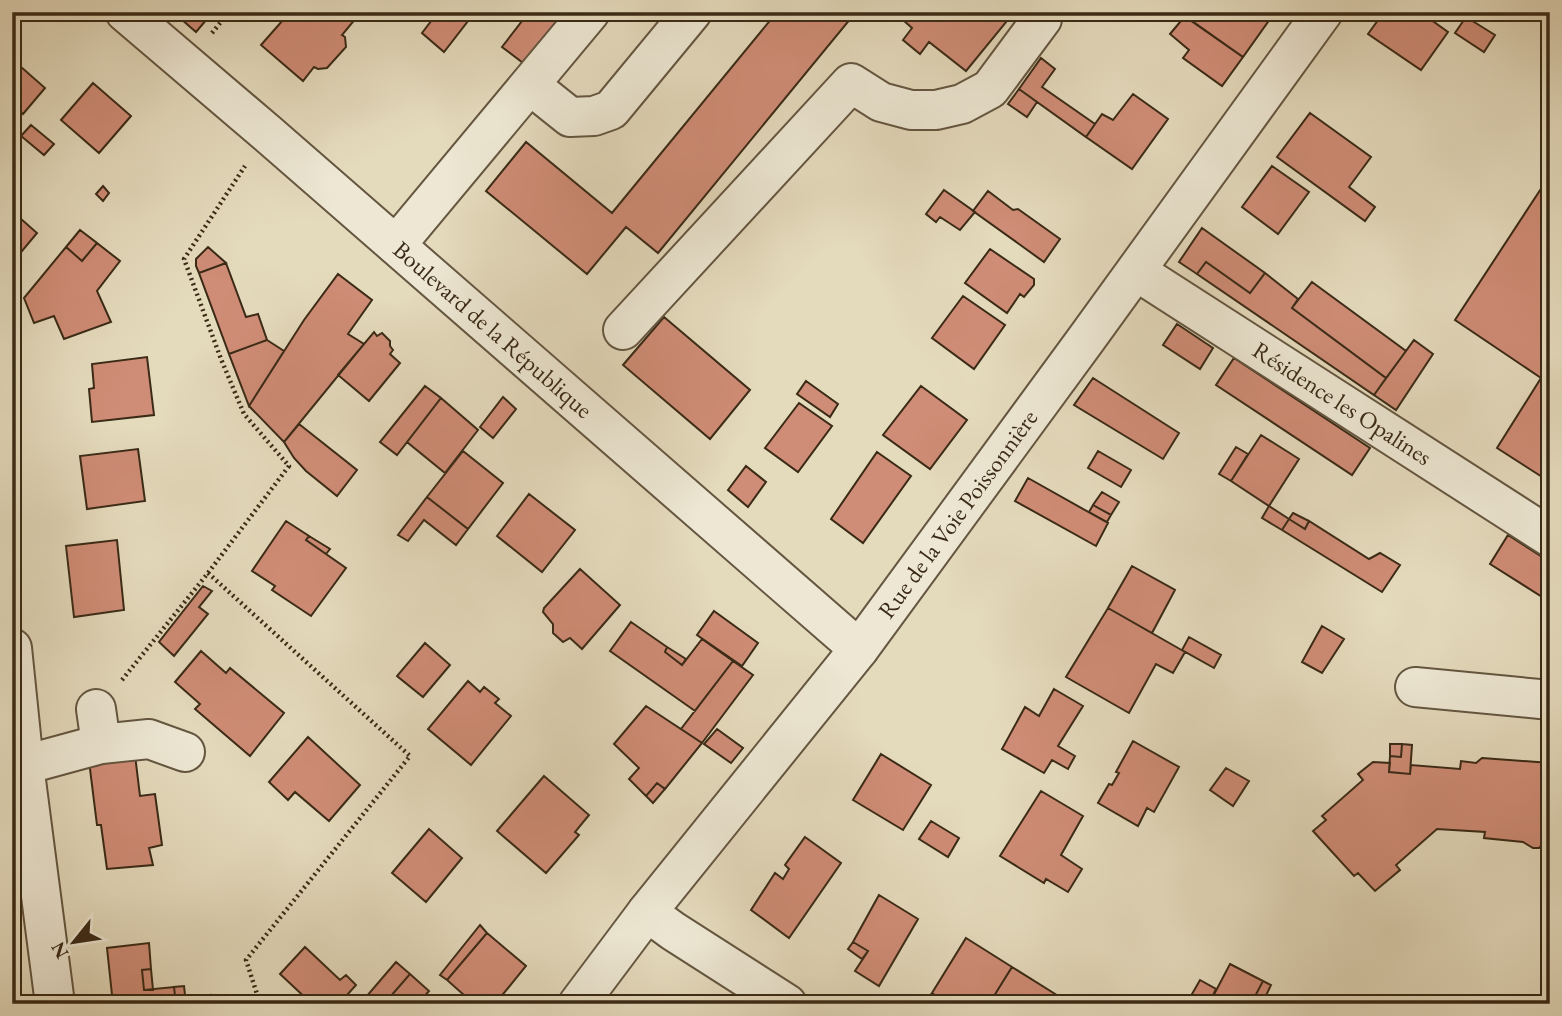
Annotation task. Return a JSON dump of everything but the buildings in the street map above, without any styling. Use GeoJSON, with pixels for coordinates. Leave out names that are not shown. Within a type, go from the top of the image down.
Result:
{"type":"FeatureCollection","features":[{"type":"Feature","properties":{"kind":"street","name":"Boulevard de la République"},"geometry":{"type":"LineString","coordinates":[[125,12],[859,649]]}},
{"type":"Feature","properties":{"kind":"street"},"geometry":{"type":"LineString","coordinates":[[396,245],[590,12]]}},
{"type":"Feature","properties":{"kind":"street"},"geometry":{"type":"LineString","coordinates":[[530,85],[570,117],[594,116],[611,110],[692,12]]}},
{"type":"Feature","properties":{"kind":"street"},"geometry":{"type":"LineString","coordinates":[[623,330],[851,83],[881,102],[911,110],[936,110],[962,104],[990,89],[1042,19],[1042,12]]}},
{"type":"Feature","properties":{"kind":"street","name":"Rue de la Voie Poissonnière"},"geometry":{"type":"LineString","coordinates":[[578,1004],[647,912],[859,649],[1323,12]]}},
{"type":"Feature","properties":{"kind":"street","name":"Résidence les Opalines"},"geometry":{"type":"LineString","coordinates":[[1136,271],[1550,537]]}},
{"type":"Feature","properties":{"kind":"street"},"geometry":{"type":"LineString","coordinates":[[12,648],[24,765],[55,1004]]}},
{"type":"Feature","properties":{"kind":"street"},"geometry":{"type":"LineString","coordinates":[[1415,687],[1550,700]]}},
{"type":"Feature","properties":{"kind":"street"},"geometry":{"type":"LineString","coordinates":[[24,765],[98,727],[149,739],[185,752]]}},
{"type":"Feature","properties":{"kind":"street"},"geometry":{"type":"LineString","coordinates":[[647,912],[788,1004]]}},
{"type":"Feature","properties":{"kind":"path"},"geometry":{"type":"LineString","coordinates":[[98,727],[122,681],[289,466],[244,414],[184,259],[267,133]]}},
{"type":"Feature","properties":{"kind":"path"},"geometry":{"type":"LineString","coordinates":[[208,573],[410,756],[246,960],[257,994],[268,1004]]}}]}
